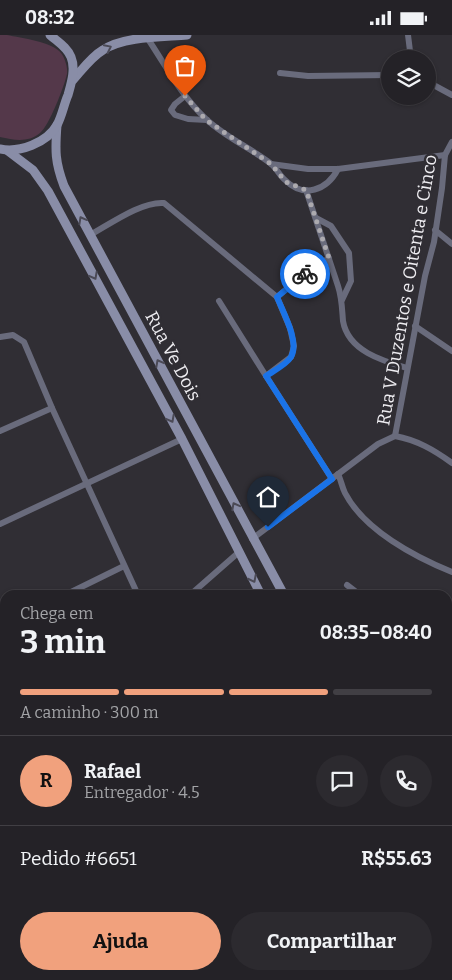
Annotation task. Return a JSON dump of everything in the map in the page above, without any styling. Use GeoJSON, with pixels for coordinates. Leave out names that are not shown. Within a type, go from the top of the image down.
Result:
{"type":"FeatureCollection","features":[{"type":"Feature","properties":{"kind":"main road"},"geometry":{"type":"LineString","coordinates":[[50,35],[65,47],[72,59],[73,80]]}},
{"type":"Feature","properties":{"kind":"main road"},"geometry":{"type":"LineString","coordinates":[[73,80],[89,61],[103,49],[122,42],[187,35]]}},
{"type":"Feature","properties":{"kind":"main road","name":"Rua Ve Dois"},"geometry":{"type":"LineString","coordinates":[[73,80],[57,125],[54,152],[64,186],[252,539],[281,590]]}},
{"type":"Feature","properties":{"kind":"main road"},"geometry":{"type":"LineString","coordinates":[[4,150],[31,145],[42,140],[57,125]]}},
{"type":"Feature","properties":{"kind":"main road","name":"Rua Ve Dois"},"geometry":{"type":"LineString","coordinates":[[4,150],[33,170],[48,191],[182,439],[258,590]]}},
{"type":"Feature","properties":{"kind":"street"},"geometry":{"type":"LineString","coordinates":[[408,35],[410,50]]}},
{"type":"Feature","properties":{"kind":"street"},"geometry":{"type":"LineString","coordinates":[[148,39],[185,96],[206,120],[271,164],[286,182],[306,190],[317,190],[334,177],[338,169]]}},
{"type":"Feature","properties":{"kind":"street"},"geometry":{"type":"LineString","coordinates":[[280,73],[308,76],[381,75]]}},
{"type":"Feature","properties":{"kind":"street"},"geometry":{"type":"LineString","coordinates":[[436,86],[452,95]]}},
{"type":"Feature","properties":{"kind":"street"},"geometry":{"type":"LineString","coordinates":[[185,96],[171,110],[174,115],[188,119],[206,120]]}},
{"type":"Feature","properties":{"kind":"street","name":"Rua V Duzentos e Oitenta e Cinco"},"geometry":{"type":"LineString","coordinates":[[252,539],[378,445],[395,436],[435,230],[445,155],[452,142]]}},
{"type":"Feature","properties":{"kind":"street"},"geometry":{"type":"LineString","coordinates":[[271,164],[308,169],[338,169],[445,155]]}},
{"type":"Feature","properties":{"kind":"street"},"geometry":{"type":"LineString","coordinates":[[306,190],[342,300],[344,323],[349,336],[359,348],[379,359],[407,368]]}},
{"type":"Feature","properties":{"kind":"street"},"geometry":{"type":"LineString","coordinates":[[90,235],[141,207],[156,202],[164,203],[277,297],[290,328],[294,346],[291,357],[266,376]]}},
{"type":"Feature","properties":{"kind":"street"},"geometry":{"type":"LineString","coordinates":[[316,218],[331,226],[349,253],[351,281],[342,300]]}},
{"type":"Feature","properties":{"kind":"street"},"geometry":{"type":"LineString","coordinates":[[435,230],[452,244]]}},
{"type":"Feature","properties":{"kind":"street"},"geometry":{"type":"LineString","coordinates":[[277,297],[307,272],[329,258]]}},
{"type":"Feature","properties":{"kind":"street"},"geometry":{"type":"LineString","coordinates":[[219,301],[332,479]]}},
{"type":"Feature","properties":{"kind":"street"},"geometry":{"type":"LineString","coordinates":[[416,326],[452,351]]}},
{"type":"Feature","properties":{"kind":"street"},"geometry":{"type":"LineString","coordinates":[[3,336],[13,335],[24,341],[52,408],[136,590]]}},
{"type":"Feature","properties":{"kind":"street"},"geometry":{"type":"LineString","coordinates":[[0,431],[52,408]]}},
{"type":"Feature","properties":{"kind":"street"},"geometry":{"type":"LineString","coordinates":[[395,436],[421,443],[452,463]]}},
{"type":"Feature","properties":{"kind":"street"},"geometry":{"type":"LineString","coordinates":[[0,524],[182,439]]}},
{"type":"Feature","properties":{"kind":"street"},"geometry":{"type":"LineString","coordinates":[[338,474],[345,492],[356,508],[372,525],[400,546],[452,572]]}},
{"type":"Feature","properties":{"kind":"street"},"geometry":{"type":"LineString","coordinates":[[196,590],[239,552]]}},
{"type":"Feature","properties":{"kind":"street"},"geometry":{"type":"LineString","coordinates":[[75,590],[124,566]]}},
{"type":"Feature","properties":{"kind":"street"},"geometry":{"type":"LineString","coordinates":[[347,585],[354,590]]}},
{"type":"Feature","properties":{"kind":"shaded area"},"geometry":{"type":"Polygon","coordinates":[[[0,35],[44,43],[57,49],[66,63],[67,74],[52,115],[44,129],[31,138],[16,140],[0,137],[0,35]]]}},
{"type":"Feature","properties":{"kind":"way so far"},"geometry":{"type":"LineString","coordinates":[[185,96],[206,120],[271,164],[286,182],[306,190],[329,258],[305,274]]}},
{"type":"Feature","properties":{"kind":"route"},"geometry":{"type":"LineString","coordinates":[[268,527],[332,479],[275,393],[266,376],[291,357],[294,346],[290,328],[277,297],[305,274]]}}]}
